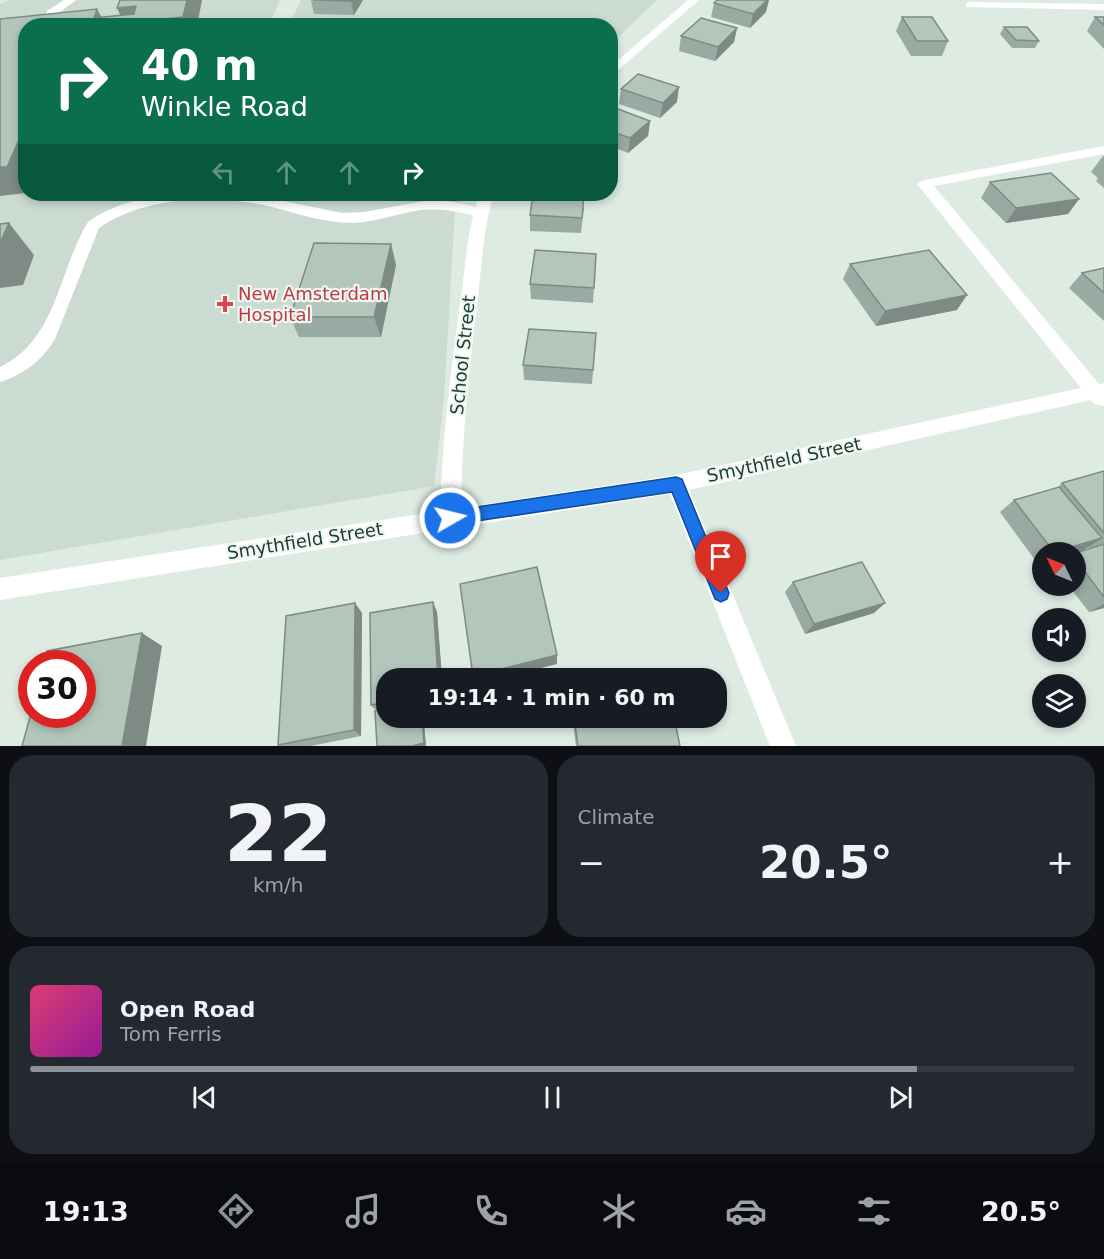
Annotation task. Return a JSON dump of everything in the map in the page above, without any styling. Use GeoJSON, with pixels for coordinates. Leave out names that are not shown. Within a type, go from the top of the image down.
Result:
{"type":"FeatureCollection","features":[{"type":"Feature","properties":{"kind":"street"},"geometry":{"type":"LineString","coordinates":[[47,18],[71,0]]}},
{"type":"Feature","properties":{"kind":"street"},"geometry":{"type":"LineString","coordinates":[[618,67],[694,0]]}},
{"type":"Feature","properties":{"kind":"street"},"geometry":{"type":"LineString","coordinates":[[970,5],[1104,7]]}},
{"type":"Feature","properties":{"kind":"street"},"geometry":{"type":"LineString","coordinates":[[1101,395],[924,184],[1104,150]]}},
{"type":"Feature","properties":{"kind":"street"},"geometry":{"type":"LineString","coordinates":[[0,375],[15,369],[35,355],[46,339],[93,225],[102,216],[129,204],[158,201]]}},
{"type":"Feature","properties":{"kind":"street"},"geometry":{"type":"LineString","coordinates":[[265,201],[330,218],[356,218],[429,205],[449,205],[480,212]]}},
{"type":"Feature","properties":{"kind":"street","name":"School Street"},"geometry":{"type":"LineString","coordinates":[[450,518],[451,465],[468,307],[480,212],[484,201]]}},
{"type":"Feature","properties":{"kind":"street","name":"Smythfield Street"},"geometry":{"type":"LineString","coordinates":[[0,589],[676,484],[1101,395]]}},
{"type":"Feature","properties":{"kind":"street"},"geometry":{"type":"LineString","coordinates":[[676,484],[783,746]]}},
{"type":"Feature","properties":{"kind":"shaded area","name":"New Amsterdam Hospital"},"geometry":{"type":"Polygon","coordinates":[[[10,0],[280,0],[272,18],[18,18],[18,201],[461,201],[455,210],[444,399],[434,486],[0,560],[0,4],[10,0]]]}},
{"type":"Feature","properties":{"kind":"shaded area"},"geometry":{"type":"Polygon","coordinates":[[[301,0],[657,0],[618,37],[618,18],[292,18],[301,0]]]}},
{"type":"Feature","properties":{"kind":"building"},"geometry":{"type":"Polygon","coordinates":[[[120,0],[187,0],[183,17],[94,18],[134,14],[136,6],[117,8],[120,0]]]}},
{"type":"Feature","properties":{"kind":"building"},"geometry":{"type":"Polygon","coordinates":[[[717,0],[767,0],[753,14],[714,3],[717,0]]]}},
{"type":"Feature","properties":{"kind":"building"},"geometry":{"type":"Polygon","coordinates":[[[97,9],[94,18],[18,18],[18,142],[7,167],[0,167],[0,19],[97,9]]]}},
{"type":"Feature","properties":{"kind":"building"},"geometry":{"type":"Polygon","coordinates":[[[902,17],[932,17],[948,41],[917,41],[902,17]]]}},
{"type":"Feature","properties":{"kind":"building"},"geometry":{"type":"Polygon","coordinates":[[[1095,17],[1104,17],[1104,25],[1095,17]]]}},
{"type":"Feature","properties":{"kind":"building"},"geometry":{"type":"Polygon","coordinates":[[[701,18],[737,28],[718,47],[681,36],[701,18]]]}},
{"type":"Feature","properties":{"kind":"building"},"geometry":{"type":"Polygon","coordinates":[[[1004,27],[1027,27],[1039,41],[1016,40],[1004,27]]]}},
{"type":"Feature","properties":{"kind":"building"},"geometry":{"type":"Polygon","coordinates":[[[638,74],[679,87],[663,103],[621,89],[638,74]]]}},
{"type":"Feature","properties":{"kind":"building"},"geometry":{"type":"Polygon","coordinates":[[[618,109],[650,121],[630,138],[618,134],[618,109]]]}},
{"type":"Feature","properties":{"kind":"building"},"geometry":{"type":"Polygon","coordinates":[[[1051,173],[1079,199],[1016,208],[990,182],[1051,173]]]}},
{"type":"Feature","properties":{"kind":"building"},"geometry":{"type":"Polygon","coordinates":[[[532,201],[583,201],[582,218],[530,215],[532,201]]]}},
{"type":"Feature","properties":{"kind":"building"},"geometry":{"type":"Polygon","coordinates":[[[9,223],[0,243],[0,224],[9,223]]]}},
{"type":"Feature","properties":{"kind":"building"},"geometry":{"type":"Polygon","coordinates":[[[314,243],[391,244],[374,317],[290,317],[314,243]]]}},
{"type":"Feature","properties":{"kind":"building"},"geometry":{"type":"Polygon","coordinates":[[[535,250],[596,254],[594,288],[530,284],[535,250]]]}},
{"type":"Feature","properties":{"kind":"building"},"geometry":{"type":"Polygon","coordinates":[[[929,250],[967,295],[885,311],[850,264],[929,250]]]}},
{"type":"Feature","properties":{"kind":"building"},"geometry":{"type":"Polygon","coordinates":[[[1104,268],[1104,293],[1082,273],[1104,268]]]}},
{"type":"Feature","properties":{"kind":"building"},"geometry":{"type":"Polygon","coordinates":[[[529,329],[596,333],[593,370],[523,365],[529,329]]]}},
{"type":"Feature","properties":{"kind":"building"},"geometry":{"type":"Polygon","coordinates":[[[1104,471],[1104,533],[1062,483],[1104,471]]]}},
{"type":"Feature","properties":{"kind":"building"},"geometry":{"type":"Polygon","coordinates":[[[1059,487],[1102,538],[1086,543],[1046,542],[1014,500],[1059,487]]]}},
{"type":"Feature","properties":{"kind":"building"},"geometry":{"type":"Polygon","coordinates":[[[1104,544],[1104,597],[1086,573],[1086,550],[1104,544]]]}},
{"type":"Feature","properties":{"kind":"building"},"geometry":{"type":"Polygon","coordinates":[[[862,562],[885,603],[814,624],[793,582],[862,562]]]}},
{"type":"Feature","properties":{"kind":"building"},"geometry":{"type":"Polygon","coordinates":[[[537,567],[557,655],[505,668],[472,668],[460,584],[537,567]]]}},
{"type":"Feature","properties":{"kind":"building"},"geometry":{"type":"Polygon","coordinates":[[[433,602],[437,668],[376,668],[376,704],[371,705],[370,613],[433,602]]]}},
{"type":"Feature","properties":{"kind":"building"},"geometry":{"type":"Polygon","coordinates":[[[355,603],[354,730],[278,745],[286,616],[355,603]]]}},
{"type":"Feature","properties":{"kind":"building"},"geometry":{"type":"Polygon","coordinates":[[[142,633],[122,746],[22,746],[27,728],[96,728],[96,650],[52,650],[142,633]]]}},
{"type":"Feature","properties":{"kind":"building"},"geometry":{"type":"Polygon","coordinates":[[[375,711],[376,728],[423,728],[424,743],[412,746],[377,746],[375,711]]]}},
{"type":"Feature","properties":{"kind":"building"},"geometry":{"type":"Polygon","coordinates":[[[576,728],[676,728],[680,746],[578,746],[576,728]]]}},
{"type":"Feature","properties":{"kind":"place","name":"New Amsterdam Hospital"},"geometry":{"type":"Point","coordinates":[225,304]}},
{"type":"Feature","properties":{"kind":"route"},"geometry":{"type":"LineString","coordinates":[[450,518],[676,484],[721,593]]}}]}
